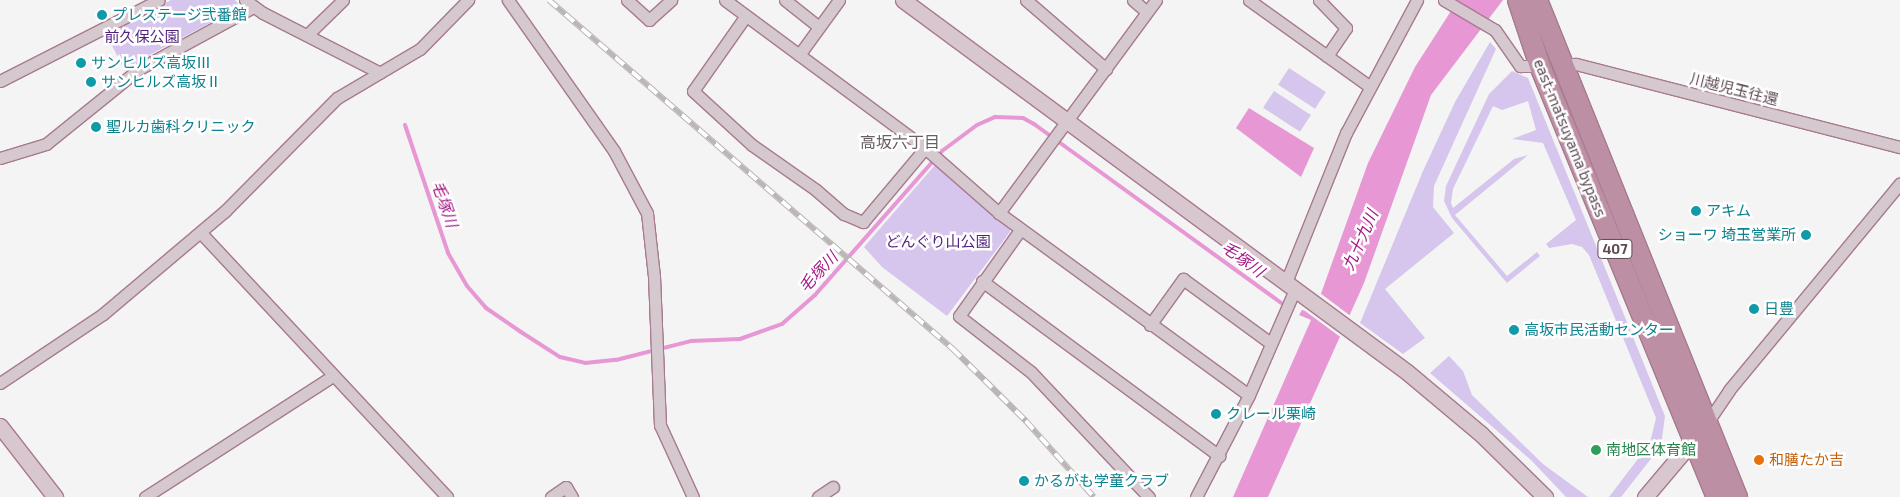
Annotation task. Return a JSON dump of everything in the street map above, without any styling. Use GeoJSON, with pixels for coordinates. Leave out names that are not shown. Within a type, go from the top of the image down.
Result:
{"type":"FeatureCollection","features":[{"type":"Feature","properties":{"kind":"highway","name":"east-matsuyama bypass"},"geometry":{"type":"LineString","coordinates":[[1518,0],[1536,66],[1717,497]]}},
{"type":"Feature","properties":{"kind":"highway","name":"east-matsuyama bypass"},"geometry":{"type":"LineString","coordinates":[[1537,0],[1560,64],[1737,497]]}},
{"type":"Feature","properties":{"kind":"street"},"geometry":{"type":"LineString","coordinates":[[0,81],[159,0]]}},
{"type":"Feature","properties":{"kind":"street"},"geometry":{"type":"LineString","coordinates":[[307,35],[342,0]]}},
{"type":"Feature","properties":{"kind":"street"},"geometry":{"type":"LineString","coordinates":[[508,0],[614,151],[647,213],[654,276],[660,426],[693,497]]}},
{"type":"Feature","properties":{"kind":"street"},"geometry":{"type":"LineString","coordinates":[[627,0],[649,20],[672,0]]}},
{"type":"Feature","properties":{"kind":"street"},"geometry":{"type":"LineString","coordinates":[[725,0],[745,17],[925,148],[1020,230],[1248,395]]}},
{"type":"Feature","properties":{"kind":"street"},"geometry":{"type":"LineString","coordinates":[[785,0],[819,27]]}},
{"type":"Feature","properties":{"kind":"street"},"geometry":{"type":"LineString","coordinates":[[799,55],[839,0]]}},
{"type":"Feature","properties":{"kind":"street"},"geometry":{"type":"LineString","coordinates":[[903,0],[1295,289],[1446,403],[1544,497]]}},
{"type":"Feature","properties":{"kind":"street"},"geometry":{"type":"LineString","coordinates":[[1026,0],[1106,69]]}},
{"type":"Feature","properties":{"kind":"street"},"geometry":{"type":"LineString","coordinates":[[1133,0],[1147,12]]}},
{"type":"Feature","properties":{"kind":"street"},"geometry":{"type":"LineString","coordinates":[[999,213],[1156,0]]}},
{"type":"Feature","properties":{"kind":"street"},"geometry":{"type":"LineString","coordinates":[[1249,0],[1369,86]]}},
{"type":"Feature","properties":{"kind":"street"},"geometry":{"type":"LineString","coordinates":[[1319,0],[1346,28],[1327,56]]}},
{"type":"Feature","properties":{"kind":"street"},"geometry":{"type":"LineString","coordinates":[[1196,497],[1219,456],[1248,395],[1269,342],[1295,289],[1346,133],[1369,86],[1417,0]]}},
{"type":"Feature","properties":{"kind":"street"},"geometry":{"type":"LineString","coordinates":[[1444,0],[1495,30],[1520,66],[1536,66]]}},
{"type":"Feature","properties":{"kind":"street"},"geometry":{"type":"LineString","coordinates":[[0,383],[103,314],[201,233],[315,117],[355,85],[380,73],[420,49],[464,1]]}},
{"type":"Feature","properties":{"kind":"street"},"geometry":{"type":"LineString","coordinates":[[0,158],[46,144],[139,69],[249,4],[380,73]]}},
{"type":"Feature","properties":{"kind":"street"},"geometry":{"type":"LineString","coordinates":[[745,17],[693,91],[752,145],[816,190],[844,214],[862,222],[925,148]]}},
{"type":"Feature","properties":{"kind":"street","name":"川越児玉往還"},"geometry":{"type":"LineString","coordinates":[[1560,64],[1576,64],[1900,146]]}},
{"type":"Feature","properties":{"kind":"street"},"geometry":{"type":"LineString","coordinates":[[1645,497],[1707,423],[1729,390],[1900,183]]}},
{"type":"Feature","properties":{"kind":"street"},"geometry":{"type":"LineString","coordinates":[[1020,230],[960,312],[960,319],[1032,372],[1144,495]]}},
{"type":"Feature","properties":{"kind":"street"},"geometry":{"type":"LineString","coordinates":[[201,233],[447,497]]}},
{"type":"Feature","properties":{"kind":"street"},"geometry":{"type":"LineString","coordinates":[[1150,325],[1183,279],[1269,342]]}},
{"type":"Feature","properties":{"kind":"street"},"geometry":{"type":"LineString","coordinates":[[982,281],[1219,456]]}},
{"type":"Feature","properties":{"kind":"street"},"geometry":{"type":"LineString","coordinates":[[145,497],[333,376]]}},
{"type":"Feature","properties":{"kind":"street"},"geometry":{"type":"LineString","coordinates":[[0,426],[55,497]]}},
{"type":"Feature","properties":{"kind":"street"},"geometry":{"type":"LineString","coordinates":[[552,497],[566,487],[572,497]]}},
{"type":"Feature","properties":{"kind":"street"},"geometry":{"type":"LineString","coordinates":[[818,497],[833,487]]}},
{"type":"Feature","properties":{"kind":"green space","name":"前久保公園"},"geometry":{"type":"Polygon","coordinates":[[[171,0],[235,0],[238,3],[236,9],[140,60],[125,71],[106,34],[171,0]]]}},
{"type":"Feature","properties":{"kind":"green space"},"geometry":{"type":"Polygon","coordinates":[[[1490,42],[1496,49],[1434,186],[1433,207],[1454,233],[1385,289],[1425,338],[1403,354],[1360,323],[1423,171],[1455,102],[1490,42]]]}},
{"type":"Feature","properties":{"kind":"green space"},"geometry":{"type":"Polygon","coordinates":[[[1289,68],[1326,92],[1315,109],[1278,85],[1289,68]]]}},
{"type":"Feature","properties":{"kind":"green space"},"geometry":{"type":"Polygon","coordinates":[[[1512,71],[1528,78],[1665,416],[1661,446],[1621,497],[1609,497],[1650,443],[1656,418],[1589,255],[1582,247],[1572,244],[1549,248],[1546,244],[1576,220],[1543,143],[1512,139],[1536,130],[1528,101],[1502,110],[1493,106],[1453,189],[1451,203],[1453,208],[1514,159],[1528,155],[1455,215],[1507,276],[1537,252],[1540,256],[1507,283],[1452,218],[1444,201],[1446,186],[1489,94],[1512,71]]]}},
{"type":"Feature","properties":{"kind":"green space"},"geometry":{"type":"Polygon","coordinates":[[[1274,91],[1311,115],[1300,132],[1263,108],[1274,91]]]}},
{"type":"Feature","properties":{"kind":"green space","name":"どんぐり山公園"},"geometry":{"type":"Polygon","coordinates":[[[935,165],[1010,227],[1010,232],[947,316],[882,267],[864,247],[935,165]]]}},
{"type":"Feature","properties":{"kind":"green space"},"geometry":{"type":"Polygon","coordinates":[[[1449,356],[1463,371],[1472,395],[1543,464],[1588,497],[1566,497],[1531,460],[1430,373],[1449,356]]]}},
{"type":"Feature","properties":{"kind":"water","name":"九十九川"},"geometry":{"type":"Polygon","coordinates":[[[1458,0],[1503,0],[1431,95],[1364,283],[1268,497],[1233,497],[1311,320],[1299,315],[1302,310],[1314,313],[1368,163],[1415,67],[1458,0]]]}},
{"type":"Feature","properties":{"kind":"water"},"geometry":{"type":"Polygon","coordinates":[[[1249,108],[1314,148],[1301,177],[1236,128],[1249,108]]]}},
{"type":"Feature","properties":{"kind":"pier"},"geometry":{"type":"Polygon","coordinates":[[[1320,293],[1352,317],[1343,339],[1301,308],[1313,310],[1320,293]]]}},
{"type":"Feature","properties":{"kind":"waterway","name":"毛塚川"},"geometry":{"type":"LineString","coordinates":[[405,125],[448,253],[467,286],[486,308],[521,332],[560,357],[585,363],[616,360],[691,341],[740,339],[782,324],[815,295],[942,151],[977,125],[995,117],[1023,118],[1034,124],[1281,303]]}},
{"type":"Feature","properties":{"kind":"railway"},"geometry":{"type":"LineString","coordinates":[[549,0],[953,349],[1026,421],[1094,497]]}},
{"type":"Feature","properties":{"kind":"place","name":"プレステージ弐番館"},"geometry":{"type":"Point","coordinates":[102,15]}},
{"type":"Feature","properties":{"kind":"place","name":"サンヒルズ高坂Ⅲ"},"geometry":{"type":"Point","coordinates":[81,63]}},
{"type":"Feature","properties":{"kind":"place","name":"サンヒルズ高坂Ⅱ"},"geometry":{"type":"Point","coordinates":[91,82]}},
{"type":"Feature","properties":{"kind":"place","name":"聖ルカ歯科クリニック"},"geometry":{"type":"Point","coordinates":[96,127]}},
{"type":"Feature","properties":{"kind":"place","name":"アキム"},"geometry":{"type":"Point","coordinates":[1696,211]}},
{"type":"Feature","properties":{"kind":"place","name":"ショーワ 埼玉営業所"},"geometry":{"type":"Point","coordinates":[1806,235]}},
{"type":"Feature","properties":{"kind":"place","name":"日豊"},"geometry":{"type":"Point","coordinates":[1754,309]}},
{"type":"Feature","properties":{"kind":"place","name":"高坂市民活動センター"},"geometry":{"type":"Point","coordinates":[1514,330]}},
{"type":"Feature","properties":{"kind":"place","name":"クレール栗崎"},"geometry":{"type":"Point","coordinates":[1216,414]}},
{"type":"Feature","properties":{"kind":"place","name":"南地区体育館"},"geometry":{"type":"Point","coordinates":[1596,450]}},
{"type":"Feature","properties":{"kind":"place","name":"和膳たか吉"},"geometry":{"type":"Point","coordinates":[1759,460]}},
{"type":"Feature","properties":{"kind":"place","name":"かるがも学童クラブ"},"geometry":{"type":"Point","coordinates":[1024,481]}},
{"type":"Feature","properties":{"kind":"district","name":"高坂六丁目"},"geometry":{"type":"Point","coordinates":[900,142]}}]}
